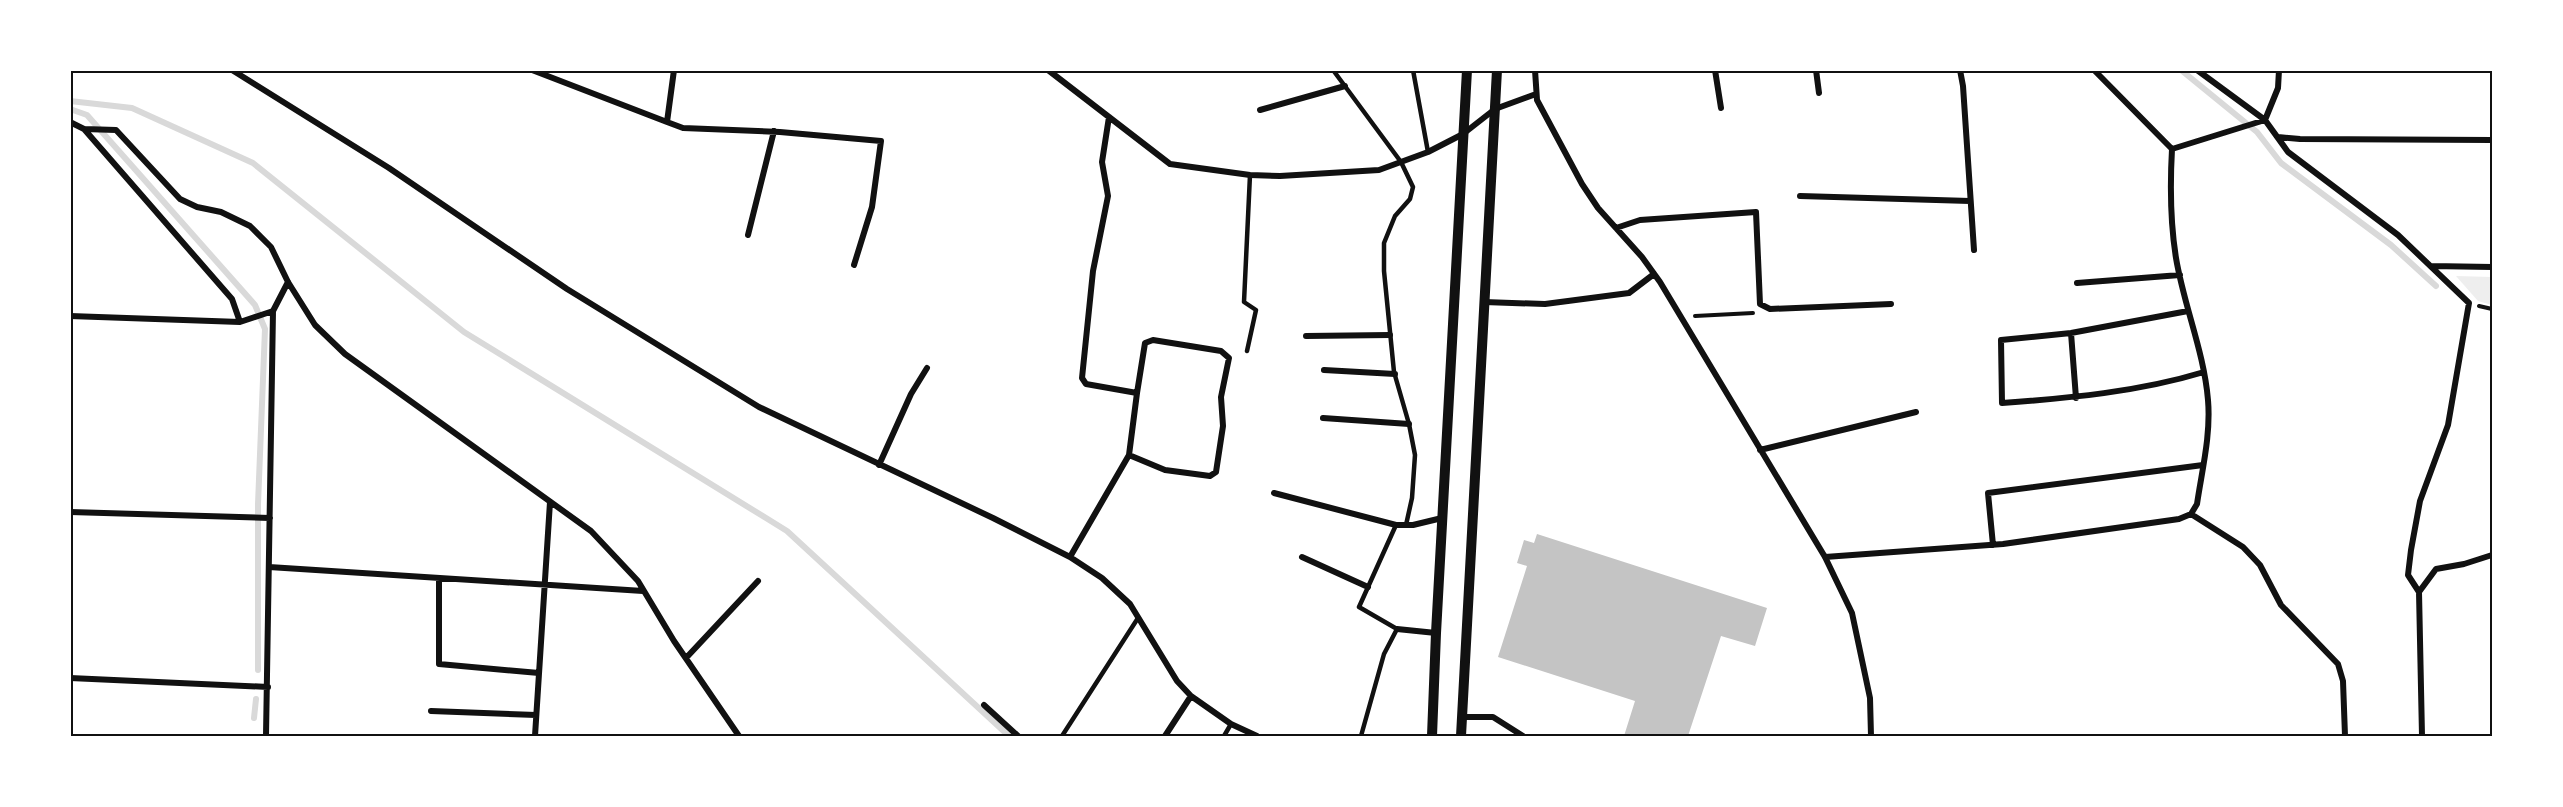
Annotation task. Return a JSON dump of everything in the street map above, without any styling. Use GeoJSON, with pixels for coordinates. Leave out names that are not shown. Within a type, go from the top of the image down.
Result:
{"type":"FeatureCollection","features":[{"type":"Feature","properties":{"kind":"street"},"geometry":{"type":"LineString","coordinates":[[232,70],[389,168],[567,289],[759,407],[1070,557],[1102,578],[1130,604],[1177,681],[1191,696],[1231,724],[1257,736]]}},
{"type":"Feature","properties":{"kind":"street"},"geometry":{"type":"LineString","coordinates":[[532,70],[683,128],[774,131],[880,141],[872,207],[854,265]]}},
{"type":"Feature","properties":{"kind":"street"},"geometry":{"type":"LineString","coordinates":[[667,122],[674,70]]}},
{"type":"Feature","properties":{"kind":"street"},"geometry":{"type":"LineString","coordinates":[[1048,70],[1170,164],[1250,175],[1280,176],[1379,170],[1428,152],[1463,134],[1495,109],[1536,94]]}},
{"type":"Feature","properties":{"kind":"street"},"geometry":{"type":"LineString","coordinates":[[1432,736],[1467,70]]}},
{"type":"Feature","properties":{"kind":"street"},"geometry":{"type":"LineString","coordinates":[[1461,736],[1497,70]]}},
{"type":"Feature","properties":{"kind":"street"},"geometry":{"type":"LineString","coordinates":[[1715,70],[1721,108]]}},
{"type":"Feature","properties":{"kind":"street"},"geometry":{"type":"LineString","coordinates":[[1816,70],[1819,93]]}},
{"type":"Feature","properties":{"kind":"street"},"geometry":{"type":"LineString","coordinates":[[1960,70],[1974,250]]}},
{"type":"Feature","properties":{"kind":"street"},"geometry":{"type":"LineString","coordinates":[[1825,558],[1993,545],[2179,519],[2191,514],[2197,504],[2208,434],[2208,401],[2204,372],[2180,275],[2170,196],[2172,148],[2094,70]]}},
{"type":"Feature","properties":{"kind":"street"},"geometry":{"type":"LineString","coordinates":[[2198,70],[2265,120],[2288,152],[2398,235],[2469,303],[2448,425],[2420,501],[2410,550],[2408,575],[2419,592],[2422,736]]}},
{"type":"Feature","properties":{"kind":"street"},"geometry":{"type":"LineString","coordinates":[[2265,120],[2278,88],[2279,70]]}},
{"type":"Feature","properties":{"kind":"street"},"geometry":{"type":"LineString","coordinates":[[1536,71],[1536,94],[1582,184],[1598,208],[1654,274],[1825,558],[1852,613],[1870,698],[1871,736]]}},
{"type":"Feature","properties":{"kind":"street"},"geometry":{"type":"LineString","coordinates":[[1260,110],[1345,86]]}},
{"type":"Feature","properties":{"kind":"street"},"geometry":{"type":"LineString","coordinates":[[1109,117],[1102,162],[1108,196],[1093,271],[1082,378],[1086,384],[1137,393]]}},
{"type":"Feature","properties":{"kind":"street"},"geometry":{"type":"LineString","coordinates":[[2172,148],[2265,120]]}},
{"type":"Feature","properties":{"kind":"street"},"geometry":{"type":"LineString","coordinates":[[70,122],[84,129],[116,130],[180,199],[197,207],[221,212],[250,226],[271,247],[288,282],[315,325],[345,354],[591,531],[638,581],[686,658],[739,736]]}},
{"type":"Feature","properties":{"kind":"street"},"geometry":{"type":"LineString","coordinates":[[84,129],[232,299],[240,322]]}},
{"type":"Feature","properties":{"kind":"street"},"geometry":{"type":"LineString","coordinates":[[748,235],[774,131]]}},
{"type":"Feature","properties":{"kind":"street"},"geometry":{"type":"LineString","coordinates":[[2278,137],[2493,140]]}},
{"type":"Feature","properties":{"kind":"street"},"geometry":{"type":"LineString","coordinates":[[1800,196],[1970,201]]}},
{"type":"Feature","properties":{"kind":"street"},"geometry":{"type":"LineString","coordinates":[[1616,228],[1640,220],[1756,212],[1761,304],[1770,309],[1891,304]]}},
{"type":"Feature","properties":{"kind":"street"},"geometry":{"type":"LineString","coordinates":[[2431,266],[2493,267]]}},
{"type":"Feature","properties":{"kind":"street"},"geometry":{"type":"LineString","coordinates":[[1484,302],[1545,304],[1629,293],[1654,274]]}},
{"type":"Feature","properties":{"kind":"street"},"geometry":{"type":"LineString","coordinates":[[2077,284],[2180,275]]}},
{"type":"Feature","properties":{"kind":"street"},"geometry":{"type":"LineString","coordinates":[[266,736],[273,311],[288,282]]}},
{"type":"Feature","properties":{"kind":"street"},"geometry":{"type":"LineString","coordinates":[[70,316],[240,322],[273,311]]}},
{"type":"Feature","properties":{"kind":"street"},"geometry":{"type":"LineString","coordinates":[[2188,311],[2072,333],[2001,340],[2002,403],[2076,398],[2162,385],[2204,372]]}},
{"type":"Feature","properties":{"kind":"street"},"geometry":{"type":"LineString","coordinates":[[2072,333],[2076,398]]}},
{"type":"Feature","properties":{"kind":"street"},"geometry":{"type":"LineString","coordinates":[[1306,336],[1390,335]]}},
{"type":"Feature","properties":{"kind":"street"},"geometry":{"type":"LineString","coordinates":[[1070,557],[1129,455],[1145,343],[1153,340],[1221,351],[1229,358],[1221,397],[1223,426],[1216,472],[1210,476],[1165,470],[1129,455]]}},
{"type":"Feature","properties":{"kind":"street"},"geometry":{"type":"LineString","coordinates":[[879,465],[911,394],[927,368]]}},
{"type":"Feature","properties":{"kind":"street"},"geometry":{"type":"LineString","coordinates":[[1324,370],[1395,374]]}},
{"type":"Feature","properties":{"kind":"street"},"geometry":{"type":"LineString","coordinates":[[1761,450],[1916,412]]}},
{"type":"Feature","properties":{"kind":"street"},"geometry":{"type":"LineString","coordinates":[[1323,418],[1409,424]]}},
{"type":"Feature","properties":{"kind":"street"},"geometry":{"type":"LineString","coordinates":[[1993,545],[1988,494],[2203,465]]}},
{"type":"Feature","properties":{"kind":"street"},"geometry":{"type":"LineString","coordinates":[[1274,494],[1396,525],[1442,518]]}},
{"type":"Feature","properties":{"kind":"street"},"geometry":{"type":"LineString","coordinates":[[535,736],[550,502]]}},
{"type":"Feature","properties":{"kind":"street"},"geometry":{"type":"LineString","coordinates":[[70,512],[270,519]]}},
{"type":"Feature","properties":{"kind":"street"},"geometry":{"type":"LineString","coordinates":[[2191,514],[2243,547],[2260,565],[2281,605],[2338,664],[2343,681],[2345,736]]}},
{"type":"Feature","properties":{"kind":"street"},"geometry":{"type":"LineString","coordinates":[[2419,592],[2436,568],[2464,564],[2493,555]]}},
{"type":"Feature","properties":{"kind":"street"},"geometry":{"type":"LineString","coordinates":[[1302,558],[1368,587]]}},
{"type":"Feature","properties":{"kind":"street"},"geometry":{"type":"LineString","coordinates":[[269,567],[644,591]]}},
{"type":"Feature","properties":{"kind":"street"},"geometry":{"type":"LineString","coordinates":[[439,579],[439,664],[539,673]]}},
{"type":"Feature","properties":{"kind":"street"},"geometry":{"type":"LineString","coordinates":[[686,658],[758,580]]}},
{"type":"Feature","properties":{"kind":"street"},"geometry":{"type":"LineString","coordinates":[[1397,629],[1436,633]]}},
{"type":"Feature","properties":{"kind":"street"},"geometry":{"type":"LineString","coordinates":[[70,678],[268,687]]}},
{"type":"Feature","properties":{"kind":"street"},"geometry":{"type":"LineString","coordinates":[[1165,736],[1191,696]]}},
{"type":"Feature","properties":{"kind":"street"},"geometry":{"type":"LineString","coordinates":[[984,705],[1018,736]]}},
{"type":"Feature","properties":{"kind":"street"},"geometry":{"type":"LineString","coordinates":[[431,711],[536,715]]}},
{"type":"Feature","properties":{"kind":"street"},"geometry":{"type":"LineString","coordinates":[[1462,717],[1493,717],[1523,736]]}},
{"type":"Feature","properties":{"kind":"lane"},"geometry":{"type":"LineString","coordinates":[[1333,70],[1401,162],[1413,187],[1410,199],[1395,216],[1384,243],[1384,271],[1395,374],[1409,424],[1414,455],[1412,498],[1406,525]]}},
{"type":"Feature","properties":{"kind":"lane"},"geometry":{"type":"LineString","coordinates":[[1413,70],[1428,152]]}},
{"type":"Feature","properties":{"kind":"lane"},"geometry":{"type":"LineString","coordinates":[[1247,351],[1256,310],[1244,302],[1250,175]]}},
{"type":"Feature","properties":{"kind":"lane"},"geometry":{"type":"LineString","coordinates":[[1362,736],[1384,654],[1397,629],[1359,607],[1396,525]]}},
{"type":"Feature","properties":{"kind":"lane"},"geometry":{"type":"LineString","coordinates":[[1062,736],[1138,618]]}},
{"type":"Feature","properties":{"kind":"lane"},"geometry":{"type":"LineString","coordinates":[[1224,736],[1231,724]]}},
{"type":"Feature","properties":{"kind":"path"},"geometry":{"type":"LineString","coordinates":[[1680,316],[1750,315],[1763,305]]}},
{"type":"Feature","properties":{"kind":"shaded area"},"geometry":{"type":"Polygon","coordinates":[[[2456,276],[2492,277],[2492,305],[2478,301],[2456,276]]]}},
{"type":"Feature","properties":{"kind":"building"},"geometry":{"type":"Polygon","coordinates":[[[1537,534],[1767,608],[1755,646],[1721,636],[1688,736],[1624,736],[1635,701],[1498,657],[1527,566],[1517,563],[1524,540],[1534,543],[1537,534]]]}},
{"type":"Feature","properties":{"kind":"waterway"},"geometry":{"type":"LineString","coordinates":[[2181,70],[2257,132],[2281,163],[2391,245],[2436,286]]}},
{"type":"Feature","properties":{"kind":"waterway"},"geometry":{"type":"LineString","coordinates":[[70,101],[132,108],[253,163],[464,332],[787,531],[1009,736]]}},
{"type":"Feature","properties":{"kind":"waterway"},"geometry":{"type":"LineString","coordinates":[[70,109],[87,115],[255,305],[265,329],[258,504],[258,670]]}},
{"type":"Feature","properties":{"kind":"waterway"},"geometry":{"type":"LineString","coordinates":[[254,718],[256,699]]}}]}
